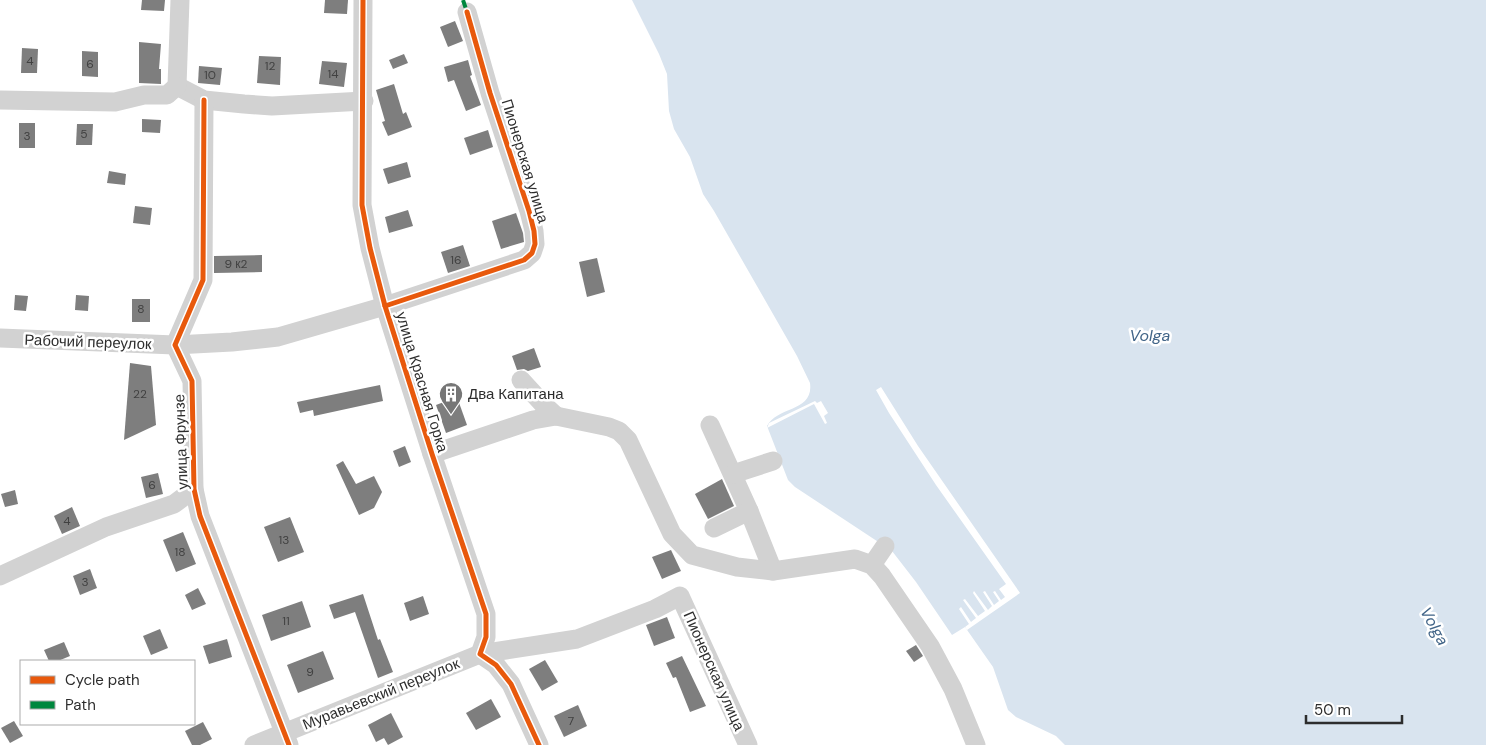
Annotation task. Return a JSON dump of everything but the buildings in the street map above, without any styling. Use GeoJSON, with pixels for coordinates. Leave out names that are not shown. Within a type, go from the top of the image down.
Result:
{"type":"FeatureCollection","features":[{"type":"Feature","properties":{"kind":"street"},"geometry":{"type":"LineString","coordinates":[[0,100],[115,102],[144,95],[167,95],[178,86],[180,0]]}},
{"type":"Feature","properties":{"kind":"street","name":"улица Красная Горка"},"geometry":{"type":"LineString","coordinates":[[363,0],[362,205],[370,248],[385,306],[486,614],[486,637],[480,654]]}},
{"type":"Feature","properties":{"kind":"street","name":"Пионерская улица"},"geometry":{"type":"LineString","coordinates":[[385,306],[524,260],[532,253],[536,244],[529,211],[490,93],[467,12]]}},
{"type":"Feature","properties":{"kind":"street"},"geometry":{"type":"LineString","coordinates":[[178,86],[204,100],[272,106],[364,102]]}},
{"type":"Feature","properties":{"kind":"street"},"geometry":{"type":"LineString","coordinates":[[175,345],[203,280],[204,100]]}},
{"type":"Feature","properties":{"kind":"street","name":"Рабочий переулок"},"geometry":{"type":"LineString","coordinates":[[0,338],[175,345],[232,342],[278,337],[385,306]]}},
{"type":"Feature","properties":{"kind":"street","name":"улица Фрунзе"},"geometry":{"type":"LineString","coordinates":[[175,345],[192,381],[194,489],[200,516],[287,739]]}},
{"type":"Feature","properties":{"kind":"street"},"geometry":{"type":"LineString","coordinates":[[521,380],[556,416]]}},
{"type":"Feature","properties":{"kind":"street"},"geometry":{"type":"LineString","coordinates":[[432,454],[533,420],[556,416],[609,427],[619,431],[628,440],[672,534],[692,555],[737,567],[773,571],[855,559],[872,565],[882,576],[930,646],[953,689],[976,745]]}},
{"type":"Feature","properties":{"kind":"street"},"geometry":{"type":"LineString","coordinates":[[710,425],[749,511],[773,571]]}},
{"type":"Feature","properties":{"kind":"street"},"geometry":{"type":"LineString","coordinates":[[732,474],[773,461]]}},
{"type":"Feature","properties":{"kind":"street"},"geometry":{"type":"LineString","coordinates":[[0,576],[106,527],[174,504],[194,489]]}},
{"type":"Feature","properties":{"kind":"street"},"geometry":{"type":"LineString","coordinates":[[714,528],[749,511]]}},
{"type":"Feature","properties":{"kind":"street"},"geometry":{"type":"LineString","coordinates":[[872,565],[885,546]]}},
{"type":"Feature","properties":{"kind":"street","name":"Пионерская улица"},"geometry":{"type":"LineString","coordinates":[[680,596],[748,745]]}},
{"type":"Feature","properties":{"kind":"street","name":"Муравьевский переулок"},"geometry":{"type":"LineString","coordinates":[[254,745],[287,739],[480,654],[577,639],[655,609],[680,596]]}},
{"type":"Feature","properties":{"kind":"street"},"geometry":{"type":"LineString","coordinates":[[480,654],[496,665],[511,684],[539,745]]}},
{"type":"Feature","properties":{"kind":"water","name":"Volga"},"geometry":{"type":"Polygon","coordinates":[[[632,0],[1486,0],[1486,745],[1065,745],[1056,736],[1016,717],[1008,710],[993,667],[965,627],[952,635],[916,582],[892,551],[795,487],[788,480],[767,426],[779,415],[801,404],[806,399],[810,392],[810,383],[797,356],[703,194],[690,157],[674,129],[669,111],[667,74],[632,0]]]}},
{"type":"Feature","properties":{"kind":"pier"},"geometry":{"type":"Polygon","coordinates":[[[881,387],[918,446],[1020,593],[967,630],[965,627],[969,624],[959,609],[961,607],[971,622],[976,618],[963,600],[965,599],[978,616],[985,611],[973,593],[974,591],[988,610],[992,606],[983,592],[985,591],[994,605],[999,601],[993,592],[995,591],[1001,600],[1005,597],[999,589],[1006,584],[936,485],[889,413],[876,390],[881,387]]]}},
{"type":"Feature","properties":{"kind":"pier"},"geometry":{"type":"Polygon","coordinates":[[[815,401],[817,403],[821,401],[828,413],[824,416],[827,423],[825,424],[814,404],[767,428],[769,423],[815,401]]]}},
{"type":"Feature","properties":{"kind":"marked path"},"geometry":{"type":"LineString","coordinates":[[463,0],[467,12]]}},
{"type":"Feature","properties":{"kind":"cycle path"},"geometry":{"type":"LineString","coordinates":[[363,0],[362,205],[370,248],[385,306],[486,614],[486,637],[480,654],[496,665],[511,684],[539,745]]}},
{"type":"Feature","properties":{"kind":"cycle path"},"geometry":{"type":"LineString","coordinates":[[385,306],[524,260],[532,253],[535,244],[529,211],[490,93],[467,12]]}},
{"type":"Feature","properties":{"kind":"cycle path"},"geometry":{"type":"LineString","coordinates":[[204,100],[203,280],[175,345],[192,381],[194,489],[200,516],[289,745]]}},
{"type":"Feature","properties":{"kind":"place","name":"Два Капитана"},"geometry":{"type":"Point","coordinates":[451,415]}}]}
